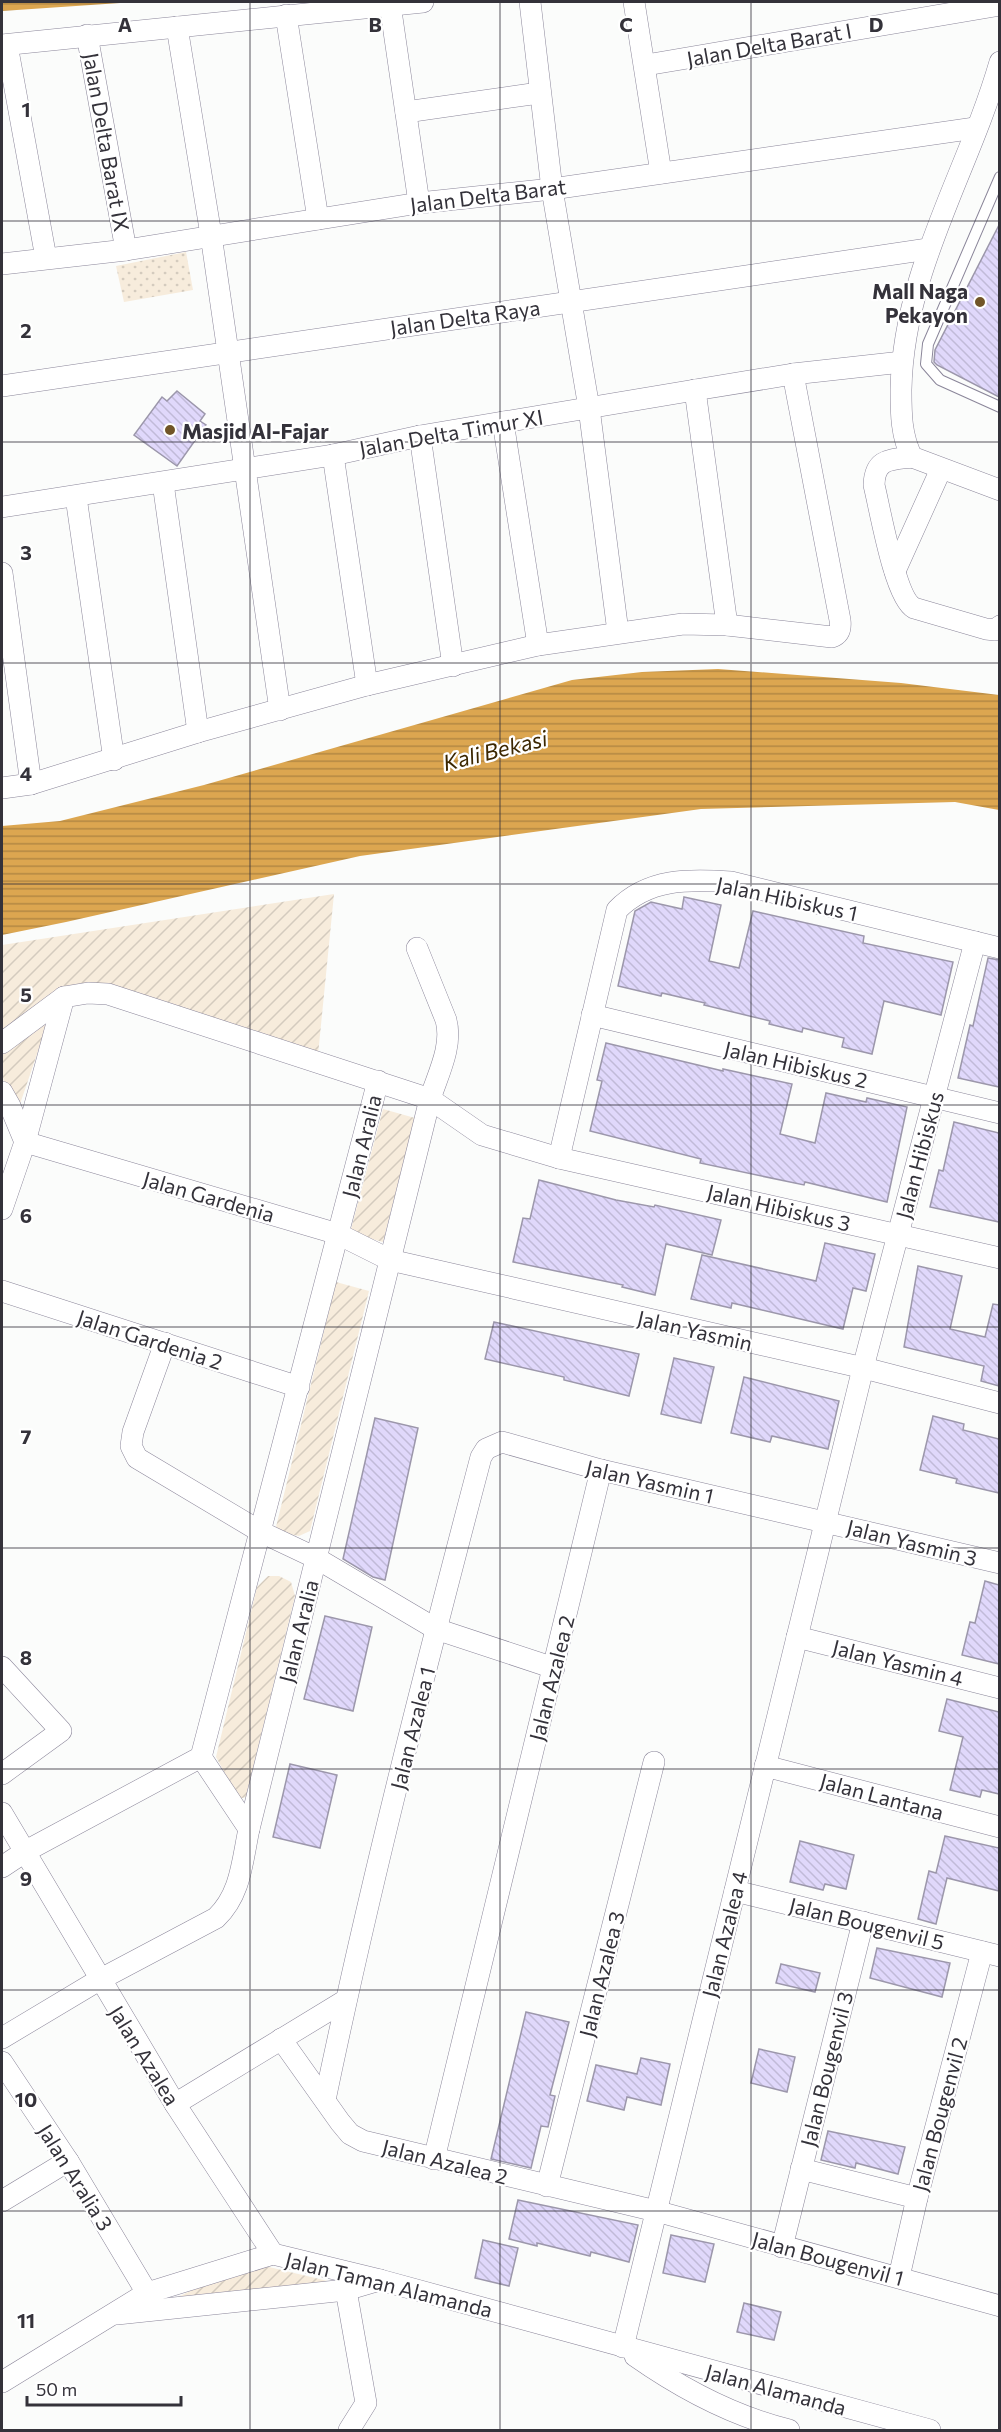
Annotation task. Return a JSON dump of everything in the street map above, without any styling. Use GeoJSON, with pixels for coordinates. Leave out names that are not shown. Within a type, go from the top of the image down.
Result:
{"type":"FeatureCollection","features":[{"type":"Feature","properties":{"kind":"street"},"geometry":{"type":"LineString","coordinates":[[46,258],[4,45],[423,2]]}},
{"type":"Feature","properties":{"kind":"street"},"geometry":{"type":"LineString","coordinates":[[530,2],[552,189],[589,408],[618,632]]}},
{"type":"Feature","properties":{"kind":"street"},"geometry":{"type":"LineString","coordinates":[[634,2],[646,65],[661,173]]}},
{"type":"Feature","properties":{"kind":"street"},"geometry":{"type":"LineString","coordinates":[[390,4],[419,203]]}},
{"type":"Feature","properties":{"kind":"street","name":"Jalan Delta Barat I"},"geometry":{"type":"LineString","coordinates":[[646,65],[999,5]]}},
{"type":"Feature","properties":{"kind":"street"},"geometry":{"type":"LineString","coordinates":[[286,15],[318,219]]}},
{"type":"Feature","properties":{"kind":"street"},"geometry":{"type":"LineString","coordinates":[[177,27],[211,235],[280,710]]}},
{"type":"Feature","properties":{"kind":"street","name":"Jalan Delta Barat IX"},"geometry":{"type":"LineString","coordinates":[[87,35],[126,250]]}},
{"type":"Feature","properties":{"kind":"street"},"geometry":{"type":"LineString","coordinates":[[912,457],[906,446],[901,413],[903,346],[928,249],[999,62]]}},
{"type":"Feature","properties":{"kind":"street"},"geometry":{"type":"LineString","coordinates":[[406,112],[540,93]]}},
{"type":"Feature","properties":{"kind":"street","name":"Jalan Delta Barat"},"geometry":{"type":"LineString","coordinates":[[2,264],[126,250],[419,203],[552,189],[975,128]]}},
{"type":"Feature","properties":{"kind":"street","name":"Jalan Delta Raya"},"geometry":{"type":"LineString","coordinates":[[2,386],[928,249]]}},
{"type":"Feature","properties":{"kind":"street","name":"Jalan Delta Timur XI"},"geometry":{"type":"LineString","coordinates":[[2,507],[333,455],[420,436],[793,374],[902,362]]}},
{"type":"Feature","properties":{"kind":"street"},"geometry":{"type":"LineString","coordinates":[[2,788],[31,784],[198,732],[367,685],[538,645],[683,624],[728,625],[832,637],[839,632],[840,620],[793,374]]}},
{"type":"Feature","properties":{"kind":"street"},"geometry":{"type":"LineString","coordinates":[[694,390],[728,625]]}},
{"type":"Feature","properties":{"kind":"street"},"geometry":{"type":"LineString","coordinates":[[503,422],[538,645]]}},
{"type":"Feature","properties":{"kind":"street"},"geometry":{"type":"LineString","coordinates":[[420,436],[453,666]]}},
{"type":"Feature","properties":{"kind":"street"},"geometry":{"type":"LineString","coordinates":[[333,455],[367,685]]}},
{"type":"Feature","properties":{"kind":"street"},"geometry":{"type":"LineString","coordinates":[[999,490],[912,457],[888,460],[880,465],[875,474],[874,485],[895,572],[909,605],[986,629],[995,630],[999,626]]}},
{"type":"Feature","properties":{"kind":"street"},"geometry":{"type":"LineString","coordinates":[[895,572],[940,469]]}},
{"type":"Feature","properties":{"kind":"street"},"geometry":{"type":"LineString","coordinates":[[163,483],[198,732]]}},
{"type":"Feature","properties":{"kind":"street"},"geometry":{"type":"LineString","coordinates":[[76,497],[114,760]]}},
{"type":"Feature","properties":{"kind":"street"},"geometry":{"type":"LineString","coordinates":[[2,573],[31,784]]}},
{"type":"Feature","properties":{"kind":"street","name":"Jalan Hibiskus 1"},"geometry":{"type":"LineString","coordinates":[[559,1158],[617,910],[629,898],[644,890],[668,882],[704,880],[731,882],[999,948]]}},
{"type":"Feature","properties":{"kind":"street","name":"Jalan Hibiskus"},"geometry":{"type":"LineString","coordinates":[[825,1521],[975,942]]}},
{"type":"Feature","properties":{"kind":"street","name":"Jalan Aralia"},"geometry":{"type":"LineString","coordinates":[[2,2038],[99,1980],[216,1918],[227,1908],[235,1895],[249,1829],[430,1099],[444,1056],[448,1031],[417,948]]}},
{"type":"Feature","properties":{"kind":"street","name":"Jalan Hibiskus 3"},"geometry":{"type":"LineString","coordinates":[[64,997],[88,993],[108,994],[378,1081],[430,1099],[482,1135],[559,1158],[999,1257]]}},
{"type":"Feature","properties":{"kind":"street"},"geometry":{"type":"LineString","coordinates":[[2,1043],[64,997]]}},
{"type":"Feature","properties":{"kind":"street"},"geometry":{"type":"LineString","coordinates":[[2,1209],[25,1142],[64,997]]}},
{"type":"Feature","properties":{"kind":"street","name":"Jalan Hibiskus 2"},"geometry":{"type":"LineString","coordinates":[[592,1015],[999,1113]]}},
{"type":"Feature","properties":{"kind":"street","name":"Jalan Aralia"},"geometry":{"type":"LineString","coordinates":[[201,1757],[378,1081]]}},
{"type":"Feature","properties":{"kind":"street"},"geometry":{"type":"LineString","coordinates":[[2,1092],[25,1142]]}},
{"type":"Feature","properties":{"kind":"street","name":"Jalan Gardenia"},"geometry":{"type":"LineString","coordinates":[[25,1142],[338,1234],[390,1260]]}},
{"type":"Feature","properties":{"kind":"street","name":"Jalan Yasmin"},"geometry":{"type":"LineString","coordinates":[[390,1260],[864,1368],[999,1403]]}},
{"type":"Feature","properties":{"kind":"street","name":"Jalan Gardenia 2"},"geometry":{"type":"LineString","coordinates":[[2,1291],[299,1387]]}},
{"type":"Feature","properties":{"kind":"street"},"geometry":{"type":"LineString","coordinates":[[165,1343],[133,1432],[131,1446],[137,1458],[261,1532],[316,1558],[436,1629],[554,1668]]}},
{"type":"Feature","properties":{"kind":"street","name":"Jalan Yasmin 1"},"geometry":{"type":"LineString","coordinates":[[481,1456],[486,1449],[501,1442],[602,1470],[825,1521]]}},
{"type":"Feature","properties":{"kind":"street","name":"Jalan Azalea 1"},"geometry":{"type":"LineString","coordinates":[[325,2100],[346,2000],[436,1629],[481,1456]]}},
{"type":"Feature","properties":{"kind":"street","name":"Jalan Azalea 2"},"geometry":{"type":"LineString","coordinates":[[434,2159],[602,1470]]}},
{"type":"Feature","properties":{"kind":"street","name":"Jalan Yasmin 3"},"geometry":{"type":"LineString","coordinates":[[825,1521],[999,1563]]}},
{"type":"Feature","properties":{"kind":"street","name":"Jalan Azalea 4"},"geometry":{"type":"LineString","coordinates":[[622,2347],[825,1521]]}},
{"type":"Feature","properties":{"kind":"street","name":"Jalan Yasmin 4"},"geometry":{"type":"LineString","coordinates":[[797,1637],[999,1688]]}},
{"type":"Feature","properties":{"kind":"street"},"geometry":{"type":"LineString","coordinates":[[2,1667],[61,1731],[2,1774]]}},
{"type":"Feature","properties":{"kind":"street"},"geometry":{"type":"LineString","coordinates":[[2,1867],[26,1851],[201,1757],[249,1829]]}},
{"type":"Feature","properties":{"kind":"street","name":"Jalan Azalea 3"},"geometry":{"type":"LineString","coordinates":[[547,2186],[654,1762]]}},
{"type":"Feature","properties":{"kind":"street","name":"Jalan Lantana"},"geometry":{"type":"LineString","coordinates":[[765,1766],[999,1827]]}},
{"type":"Feature","properties":{"kind":"street","name":"Jalan Azalea"},"geometry":{"type":"LineString","coordinates":[[2,1814],[175,2104],[273,2254]]}},
{"type":"Feature","properties":{"kind":"street","name":"Jalan Bougenvil 5"},"geometry":{"type":"LineString","coordinates":[[735,1891],[991,1954]]}},
{"type":"Feature","properties":{"kind":"street","name":"Jalan Bougenvil 3"},"geometry":{"type":"LineString","coordinates":[[863,1922],[801,2169],[917,2198]]}},
{"type":"Feature","properties":{"kind":"street","name":"Jalan Bougenvil 2"},"geometry":{"type":"LineString","coordinates":[[899,2277],[917,2198],[991,1954]]}},
{"type":"Feature","properties":{"kind":"street"},"geometry":{"type":"LineString","coordinates":[[175,2104],[346,2000]]}},
{"type":"Feature","properties":{"kind":"street","name":"Jalan Azalea 2"},"geometry":{"type":"LineString","coordinates":[[281,2039],[350,2134],[363,2141],[656,2211]]}},
{"type":"Feature","properties":{"kind":"street","name":"Jalan Aralia 3"},"geometry":{"type":"LineString","coordinates":[[2,2062],[68,2161],[147,2293]]}},
{"type":"Feature","properties":{"kind":"street"},"geometry":{"type":"LineString","coordinates":[[2,2201],[68,2161]]}},
{"type":"Feature","properties":{"kind":"street"},"geometry":{"type":"LineString","coordinates":[[782,2247],[801,2169]]}},
{"type":"Feature","properties":{"kind":"street","name":"Jalan Bougenvil 1"},"geometry":{"type":"LineString","coordinates":[[656,2211],[999,2306]]}},
{"type":"Feature","properties":{"kind":"street","name":"Jalan Taman Alamanda"},"geometry":{"type":"LineString","coordinates":[[2,2382],[147,2293],[273,2254],[381,2280],[622,2347]]}},
{"type":"Feature","properties":{"kind":"street"},"geometry":{"type":"LineString","coordinates":[[109,2315],[346,2290],[381,2280]]}},
{"type":"Feature","properties":{"kind":"street"},"geometry":{"type":"LineString","coordinates":[[346,2290],[366,2403],[349,2430]]}},
{"type":"Feature","properties":{"kind":"street"},"geometry":{"type":"LineString","coordinates":[[622,2347],[666,2377],[710,2400],[760,2423],[789,2430]]}},
{"type":"Feature","properties":{"kind":"street","name":"Jalan Alamanda"},"geometry":{"type":"LineString","coordinates":[[622,2347],[930,2430]]}},
{"type":"Feature","properties":{"kind":"lane"},"geometry":{"type":"LineString","coordinates":[[999,177],[928,344],[926,364],[940,380],[999,407]]}},
{"type":"Feature","properties":{"kind":"shaded area"},"geometry":{"type":"Polygon","coordinates":[[[186,252],[193,290],[124,302],[116,266],[186,252]]]}},
{"type":"Feature","properties":{"kind":"shaded area"},"geometry":{"type":"Polygon","coordinates":[[[334,894],[318,1055],[102,989],[51,996],[2,1030],[2,945],[334,894]]]}},
{"type":"Feature","properties":{"kind":"shaded area"},"geometry":{"type":"Polygon","coordinates":[[[48,1022],[20,1104],[13,1100],[6,1087],[2,1072],[2,1048],[48,1022]]]}},
{"type":"Feature","properties":{"kind":"shaded area"},"geometry":{"type":"Polygon","coordinates":[[[383,1109],[415,1118],[383,1242],[350,1233],[383,1109]]]}},
{"type":"Feature","properties":{"kind":"shaded area"},"geometry":{"type":"Polygon","coordinates":[[[336,1282],[369,1291],[310,1531],[299,1536],[284,1533],[276,1527],[336,1282]]]}},
{"type":"Feature","properties":{"kind":"shaded area"},"geometry":{"type":"Polygon","coordinates":[[[268,1576],[279,1576],[291,1582],[295,1596],[246,1797],[239,1799],[216,1757],[257,1587],[268,1576]]]}},
{"type":"Feature","properties":{"kind":"shaded area"},"geometry":{"type":"Polygon","coordinates":[[[269,2267],[336,2283],[159,2306],[228,2273],[269,2267]]]}},
{"type":"Feature","properties":{"kind":"water"},"geometry":{"type":"Polygon","coordinates":[[[2,2],[135,2],[2,11],[2,2]]]}},
{"type":"Feature","properties":{"kind":"water","name":"Kali Bekasi"},"geometry":{"type":"Polygon","coordinates":[[[718,669],[901,683],[999,695],[999,810],[955,802],[701,809],[360,856],[2,935],[2,826],[60,821],[204,785],[572,680],[642,672],[718,669]]]}},
{"type":"Feature","properties":{"kind":"building","name":"Mall Naga Pekayon"},"geometry":{"type":"Polygon","coordinates":[[[999,225],[999,397],[934,362],[935,350],[999,225]]]}},
{"type":"Feature","properties":{"kind":"building","name":"Masjid Al-Fajar"},"geometry":{"type":"Polygon","coordinates":[[[177,391],[205,414],[200,421],[206,425],[177,466],[134,435],[162,397],[167,401],[177,391]]]}},
{"type":"Feature","properties":{"kind":"building"},"geometry":{"type":"Polygon","coordinates":[[[684,897],[721,905],[709,961],[739,968],[753,911],[864,936],[863,943],[953,962],[941,1015],[884,1001],[872,1054],[842,1047],[844,1038],[803,1028],[802,1032],[769,1024],[770,1021],[704,1005],[705,1003],[618,986],[635,911],[651,902],[682,909],[684,897]]]}},
{"type":"Feature","properties":{"kind":"building"},"geometry":{"type":"Polygon","coordinates":[[[988,958],[999,960],[999,1087],[958,1078],[970,1025],[973,1026],[988,958]]]}},
{"type":"Feature","properties":{"kind":"building"},"geometry":{"type":"Polygon","coordinates":[[[606,1043],[723,1071],[723,1069],[792,1084],[780,1134],[815,1143],[826,1093],[866,1102],[867,1098],[907,1107],[887,1202],[805,1182],[804,1185],[700,1163],[701,1159],[590,1131],[602,1081],[597,1080],[606,1043]]]}},
{"type":"Feature","properties":{"kind":"building"},"geometry":{"type":"Polygon","coordinates":[[[954,1122],[999,1133],[999,1222],[930,1207],[939,1170],[943,1171],[954,1122]]]}},
{"type":"Feature","properties":{"kind":"building"},"geometry":{"type":"Polygon","coordinates":[[[539,1180],[616,1200],[654,1207],[655,1205],[721,1220],[712,1255],[666,1244],[655,1295],[622,1287],[623,1285],[513,1262],[523,1218],[530,1219],[539,1180]]]}},
{"type":"Feature","properties":{"kind":"building"},"geometry":{"type":"Polygon","coordinates":[[[825,1243],[875,1254],[866,1291],[853,1288],[843,1329],[732,1303],[731,1308],[691,1299],[702,1255],[816,1281],[825,1243]]]}},
{"type":"Feature","properties":{"kind":"building"},"geometry":{"type":"Polygon","coordinates":[[[918,1266],[962,1276],[950,1329],[985,1337],[993,1304],[999,1305],[999,1386],[981,1381],[984,1366],[904,1347],[918,1266]]]}},
{"type":"Feature","properties":{"kind":"building"},"geometry":{"type":"Polygon","coordinates":[[[494,1322],[639,1354],[629,1396],[564,1380],[564,1377],[485,1359],[494,1322]]]}},
{"type":"Feature","properties":{"kind":"building"},"geometry":{"type":"Polygon","coordinates":[[[674,1358],[714,1367],[701,1423],[661,1414],[674,1358]]]}},
{"type":"Feature","properties":{"kind":"building"},"geometry":{"type":"Polygon","coordinates":[[[744,1377],[839,1401],[828,1449],[772,1436],[770,1442],[731,1433],[744,1377]]]}},
{"type":"Feature","properties":{"kind":"building"},"geometry":{"type":"Polygon","coordinates":[[[933,1416],[964,1424],[963,1430],[999,1439],[999,1493],[956,1483],[957,1479],[920,1470],[933,1416]]]}},
{"type":"Feature","properties":{"kind":"building"},"geometry":{"type":"Polygon","coordinates":[[[375,1418],[418,1428],[385,1580],[373,1577],[343,1559],[375,1418]]]}},
{"type":"Feature","properties":{"kind":"building"},"geometry":{"type":"Polygon","coordinates":[[[985,1581],[999,1585],[999,1664],[962,1655],[970,1622],[975,1623],[985,1581]]]}},
{"type":"Feature","properties":{"kind":"building"},"geometry":{"type":"Polygon","coordinates":[[[325,1616],[372,1627],[353,1711],[304,1699],[325,1616]]]}},
{"type":"Feature","properties":{"kind":"building"},"geometry":{"type":"Polygon","coordinates":[[[947,1699],[999,1712],[999,1794],[982,1790],[980,1797],[950,1790],[963,1737],[939,1731],[947,1699]]]}},
{"type":"Feature","properties":{"kind":"building"},"geometry":{"type":"Polygon","coordinates":[[[290,1764],[337,1775],[320,1848],[273,1837],[290,1764]]]}},
{"type":"Feature","properties":{"kind":"building"},"geometry":{"type":"Polygon","coordinates":[[[945,1836],[999,1848],[999,1891],[947,1878],[936,1924],[918,1919],[929,1871],[936,1873],[945,1836]]]}},
{"type":"Feature","properties":{"kind":"building"},"geometry":{"type":"Polygon","coordinates":[[[800,1841],[854,1855],[846,1889],[825,1884],[823,1890],[790,1882],[800,1841]]]}},
{"type":"Feature","properties":{"kind":"building"},"geometry":{"type":"Polygon","coordinates":[[[877,1948],[950,1963],[942,1997],[870,1978],[877,1948]]]}},
{"type":"Feature","properties":{"kind":"building"},"geometry":{"type":"Polygon","coordinates":[[[781,1964],[820,1973],[815,1992],[776,1983],[781,1964]]]}},
{"type":"Feature","properties":{"kind":"building"},"geometry":{"type":"Polygon","coordinates":[[[526,2012],[569,2022],[550,2095],[555,2096],[548,2127],[541,2126],[531,2168],[491,2159],[526,2012]]]}},
{"type":"Feature","properties":{"kind":"building"},"geometry":{"type":"Polygon","coordinates":[[[759,2049],[795,2057],[787,2092],[751,2083],[759,2049]]]}},
{"type":"Feature","properties":{"kind":"building"},"geometry":{"type":"Polygon","coordinates":[[[641,2058],[670,2064],[661,2105],[627,2097],[624,2110],[587,2101],[596,2065],[637,2074],[641,2058]]]}},
{"type":"Feature","properties":{"kind":"building"},"geometry":{"type":"Polygon","coordinates":[[[828,2131],[905,2147],[898,2174],[856,2163],[855,2168],[821,2160],[828,2131]]]}},
{"type":"Feature","properties":{"kind":"building"},"geometry":{"type":"Polygon","coordinates":[[[518,2200],[638,2225],[629,2262],[591,2252],[590,2256],[537,2243],[537,2246],[509,2239],[518,2200]]]}},
{"type":"Feature","properties":{"kind":"building"},"geometry":{"type":"Polygon","coordinates":[[[671,2235],[714,2244],[705,2282],[663,2273],[671,2235]]]}},
{"type":"Feature","properties":{"kind":"building"},"geometry":{"type":"Polygon","coordinates":[[[483,2240],[518,2248],[509,2286],[475,2278],[483,2240]]]}},
{"type":"Feature","properties":{"kind":"building"},"geometry":{"type":"Polygon","coordinates":[[[744,2303],[781,2312],[774,2340],[737,2332],[744,2303]]]}},
{"type":"Feature","properties":{"kind":"place","name":"Mall Naga Pekayon"},"geometry":{"type":"Point","coordinates":[980,302]}},
{"type":"Feature","properties":{"kind":"place","name":"Masjid Al-Fajar"},"geometry":{"type":"Point","coordinates":[170,430]}}]}
